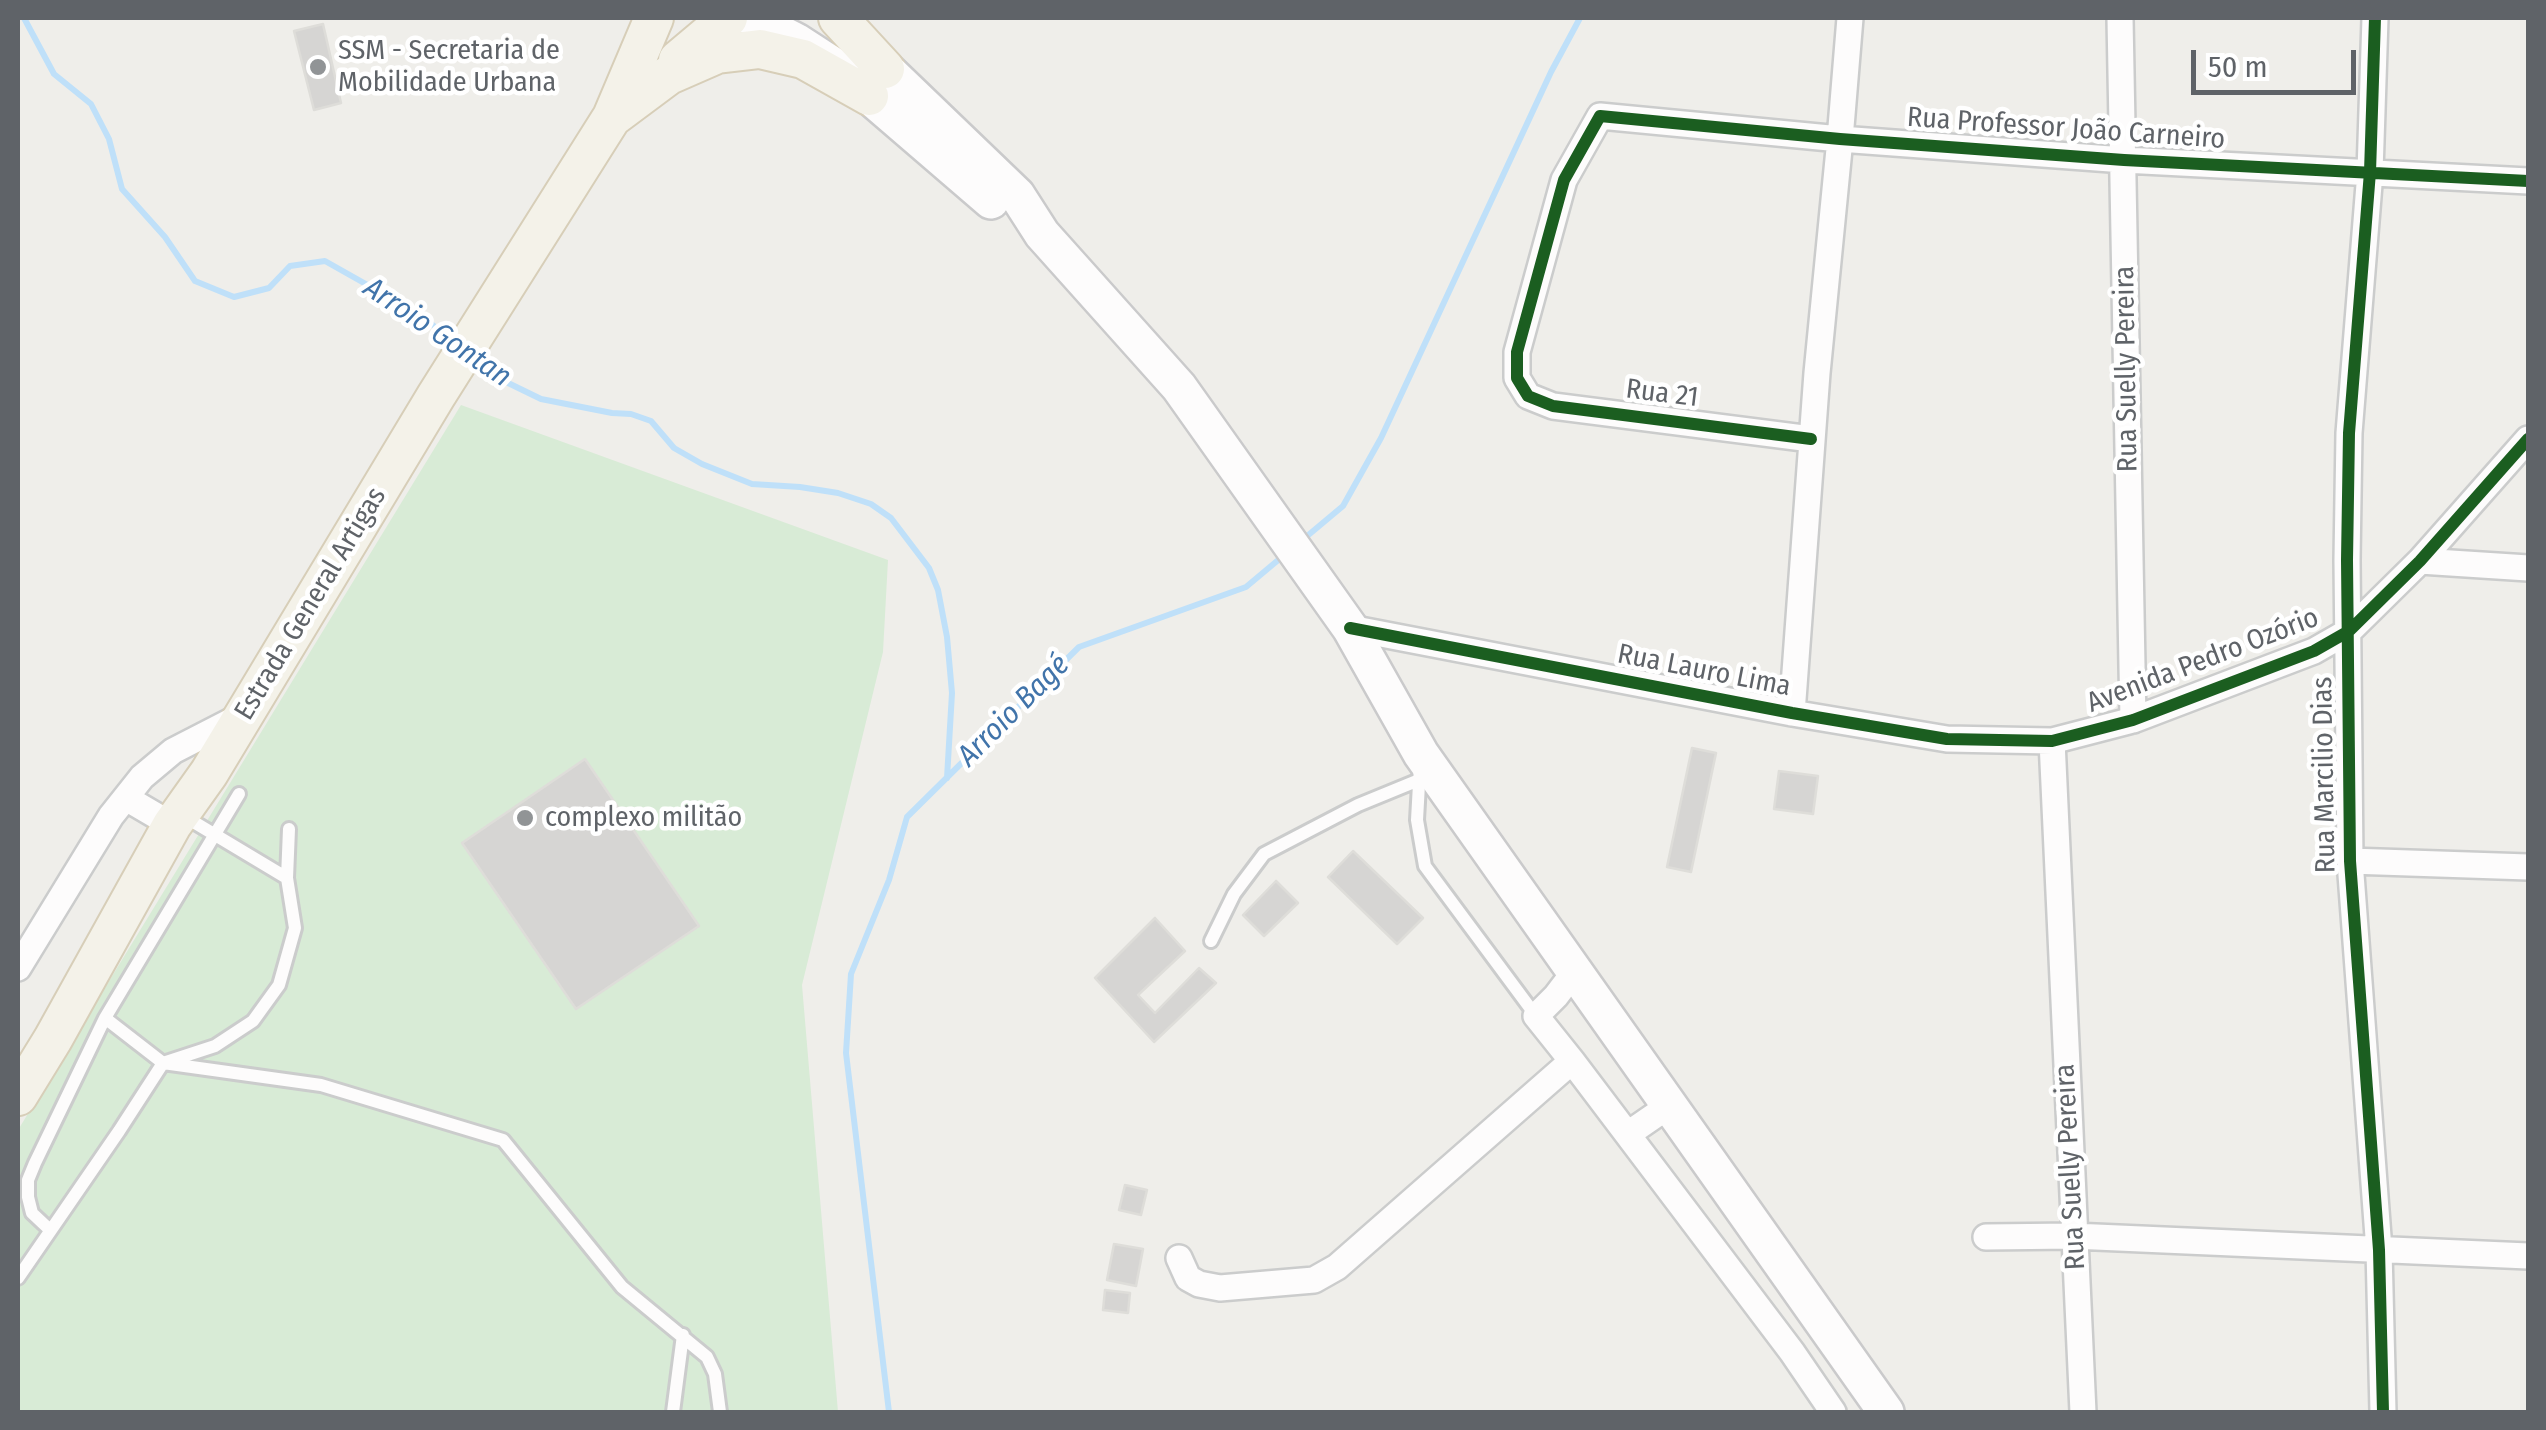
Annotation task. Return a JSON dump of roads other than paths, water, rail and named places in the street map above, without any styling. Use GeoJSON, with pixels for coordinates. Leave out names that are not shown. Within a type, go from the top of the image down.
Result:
{"type":"FeatureCollection","features":[{"type":"Feature","properties":{"kind":"main road"},"geometry":{"type":"LineString","coordinates":[[612,118],[642,18]]}},
{"type":"Feature","properties":{"kind":"main road"},"geometry":{"type":"LineString","coordinates":[[612,118],[654,18]]}},
{"type":"Feature","properties":{"kind":"main road"},"geometry":{"type":"LineString","coordinates":[[612,118],[648,83],[728,18]]}},
{"type":"Feature","properties":{"kind":"main road"},"geometry":{"type":"LineString","coordinates":[[751,18],[833,65],[877,82]]}},
{"type":"Feature","properties":{"kind":"main road"},"geometry":{"type":"LineString","coordinates":[[835,18],[877,82],[1017,196],[1042,234],[1178,386],[1342,617],[1420,767],[1575,971],[1877,1399]]}},
{"type":"Feature","properties":{"kind":"main road"},"geometry":{"type":"LineString","coordinates":[[612,118],[669,76],[716,54],[760,49],[877,82]]}},
{"type":"Feature","properties":{"kind":"main road","name":"Estrada General Artigas"},"geometry":{"type":"LineString","coordinates":[[18,1096],[176,819],[209,773],[436,396],[612,118]]}},
{"type":"Feature","properties":{"kind":"street"},"geometry":{"type":"LineString","coordinates":[[1792,713],[1850,18]]}},
{"type":"Feature","properties":{"kind":"street","name":"Rua Suelly Pereira"},"geometry":{"type":"LineString","coordinates":[[2120,18],[2133,720]]}},
{"type":"Feature","properties":{"kind":"street","name":"Rua Marcilio Dias"},"geometry":{"type":"LineString","coordinates":[[2375,18],[2370,172],[2350,434],[2347,560],[2350,861],[2379,1250],[2384,1412]]}},
{"type":"Feature","properties":{"kind":"street","name":"Rua Professor João Carneiro"},"geometry":{"type":"LineString","coordinates":[[1517,378],[1517,352],[1564,180],[1600,116],[2124,160],[2528,182]]}},
{"type":"Feature","properties":{"kind":"street","name":"Rua 21"},"geometry":{"type":"LineString","coordinates":[[1517,378],[1528,396],[1553,406],[1812,438]]}},
{"type":"Feature","properties":{"kind":"street","name":"Avenida Pedro Ozório"},"geometry":{"type":"LineString","coordinates":[[2052,741],[2133,720],[2314,651],[2349,631],[2420,561],[2528,439]]}},
{"type":"Feature","properties":{"kind":"street"},"geometry":{"type":"LineString","coordinates":[[2420,561],[2528,568]]}},
{"type":"Feature","properties":{"kind":"street","name":"Rua Lauro Lima"},"geometry":{"type":"LineString","coordinates":[[1342,617],[1792,713],[1947,739],[2052,741]]}},
{"type":"Feature","properties":{"kind":"street"},"geometry":{"type":"LineString","coordinates":[[18,968],[111,816],[142,777],[173,751],[244,715]]}},
{"type":"Feature","properties":{"kind":"street","name":"Rua Suelly Pereira"},"geometry":{"type":"LineString","coordinates":[[2052,741],[2083,1412]]}},
{"type":"Feature","properties":{"kind":"street"},"geometry":{"type":"LineString","coordinates":[[126,798],[176,819]]}},
{"type":"Feature","properties":{"kind":"street"},"geometry":{"type":"LineString","coordinates":[[2350,861],[2528,866]]}},
{"type":"Feature","properties":{"kind":"street"},"geometry":{"type":"LineString","coordinates":[[1575,971],[1536,1016],[1792,1352],[1832,1411],[1877,1399]]}},
{"type":"Feature","properties":{"kind":"street"},"geometry":{"type":"LineString","coordinates":[[1179,1258],[1188,1278],[1220,1288],[1314,1280],[1337,1267],[1572,1061]]}},
{"type":"Feature","properties":{"kind":"street"},"geometry":{"type":"LineString","coordinates":[[1628,1134],[1670,1105]]}},
{"type":"Feature","properties":{"kind":"street"},"geometry":{"type":"LineString","coordinates":[[1986,1237],[2074,1236],[2528,1256]]}},
{"type":"Feature","properties":{"kind":"street"},"geometry":{"type":"LineString","coordinates":[[1726,1264],[1767,1242]]}},
{"type":"Feature","properties":{"kind":"lane"},"geometry":{"type":"LineString","coordinates":[[1212,941],[1234,894],[1264,854],[1358,806],[1420,767]]}},
{"type":"Feature","properties":{"kind":"lane"},"geometry":{"type":"LineString","coordinates":[[1420,767],[1417,820],[1426,866],[1536,1016]]}},
{"type":"Feature","properties":{"kind":"lane"},"geometry":{"type":"LineString","coordinates":[[49,1229],[32,1214],[28,1180],[105,1018],[239,794]]}},
{"type":"Feature","properties":{"kind":"lane"},"geometry":{"type":"LineString","coordinates":[[176,819],[216,833],[287,878]]}},
{"type":"Feature","properties":{"kind":"lane"},"geometry":{"type":"LineString","coordinates":[[18,1278],[163,1063],[215,1046],[253,1021],[279,985],[295,928],[287,878],[289,829]]}},
{"type":"Feature","properties":{"kind":"lane"},"geometry":{"type":"LineString","coordinates":[[105,1018],[163,1063],[322,1085],[503,1140],[622,1286],[707,1357],[715,1374],[720,1412]]}},
{"type":"Feature","properties":{"kind":"lane"},"geometry":{"type":"LineString","coordinates":[[673,1412],[683,1336]]}},
{"type":"Feature","properties":{"kind":"waterway","name":"Arroio Gontan"},"geometry":{"type":"LineString","coordinates":[[24,18],[54,74],[91,104],[109,139],[122,189],[165,237],[195,281],[234,297],[269,288],[290,266],[325,261],[419,314],[455,343]]}},
{"type":"Feature","properties":{"kind":"waterway","name":"Arroio Bagé"},"geometry":{"type":"LineString","coordinates":[[1300,542],[1343,506],[1381,438],[1551,72],[1580,18]]}},
{"type":"Feature","properties":{"kind":"waterway","name":"Arroio Gontan"},"geometry":{"type":"LineString","coordinates":[[473,356],[504,381],[541,399],[651,421],[674,448],[752,484],[838,493],[871,504],[891,518],[929,568],[938,590],[952,693],[947,778]]}},
{"type":"Feature","properties":{"kind":"waterway","name":"Arroio Bagé"},"geometry":{"type":"LineString","coordinates":[[889,1412],[846,1053],[851,974],[889,880],[907,817],[1079,647],[1246,587],[1283,556]]}},
{"type":"Feature","properties":{"kind":"place","name":"SSM - Secretaria de Mobilidade Urbana"},"geometry":{"type":"Point","coordinates":[318,67]}},
{"type":"Feature","properties":{"kind":"place","name":"complexo militão"},"geometry":{"type":"Point","coordinates":[525,818]}}]}
